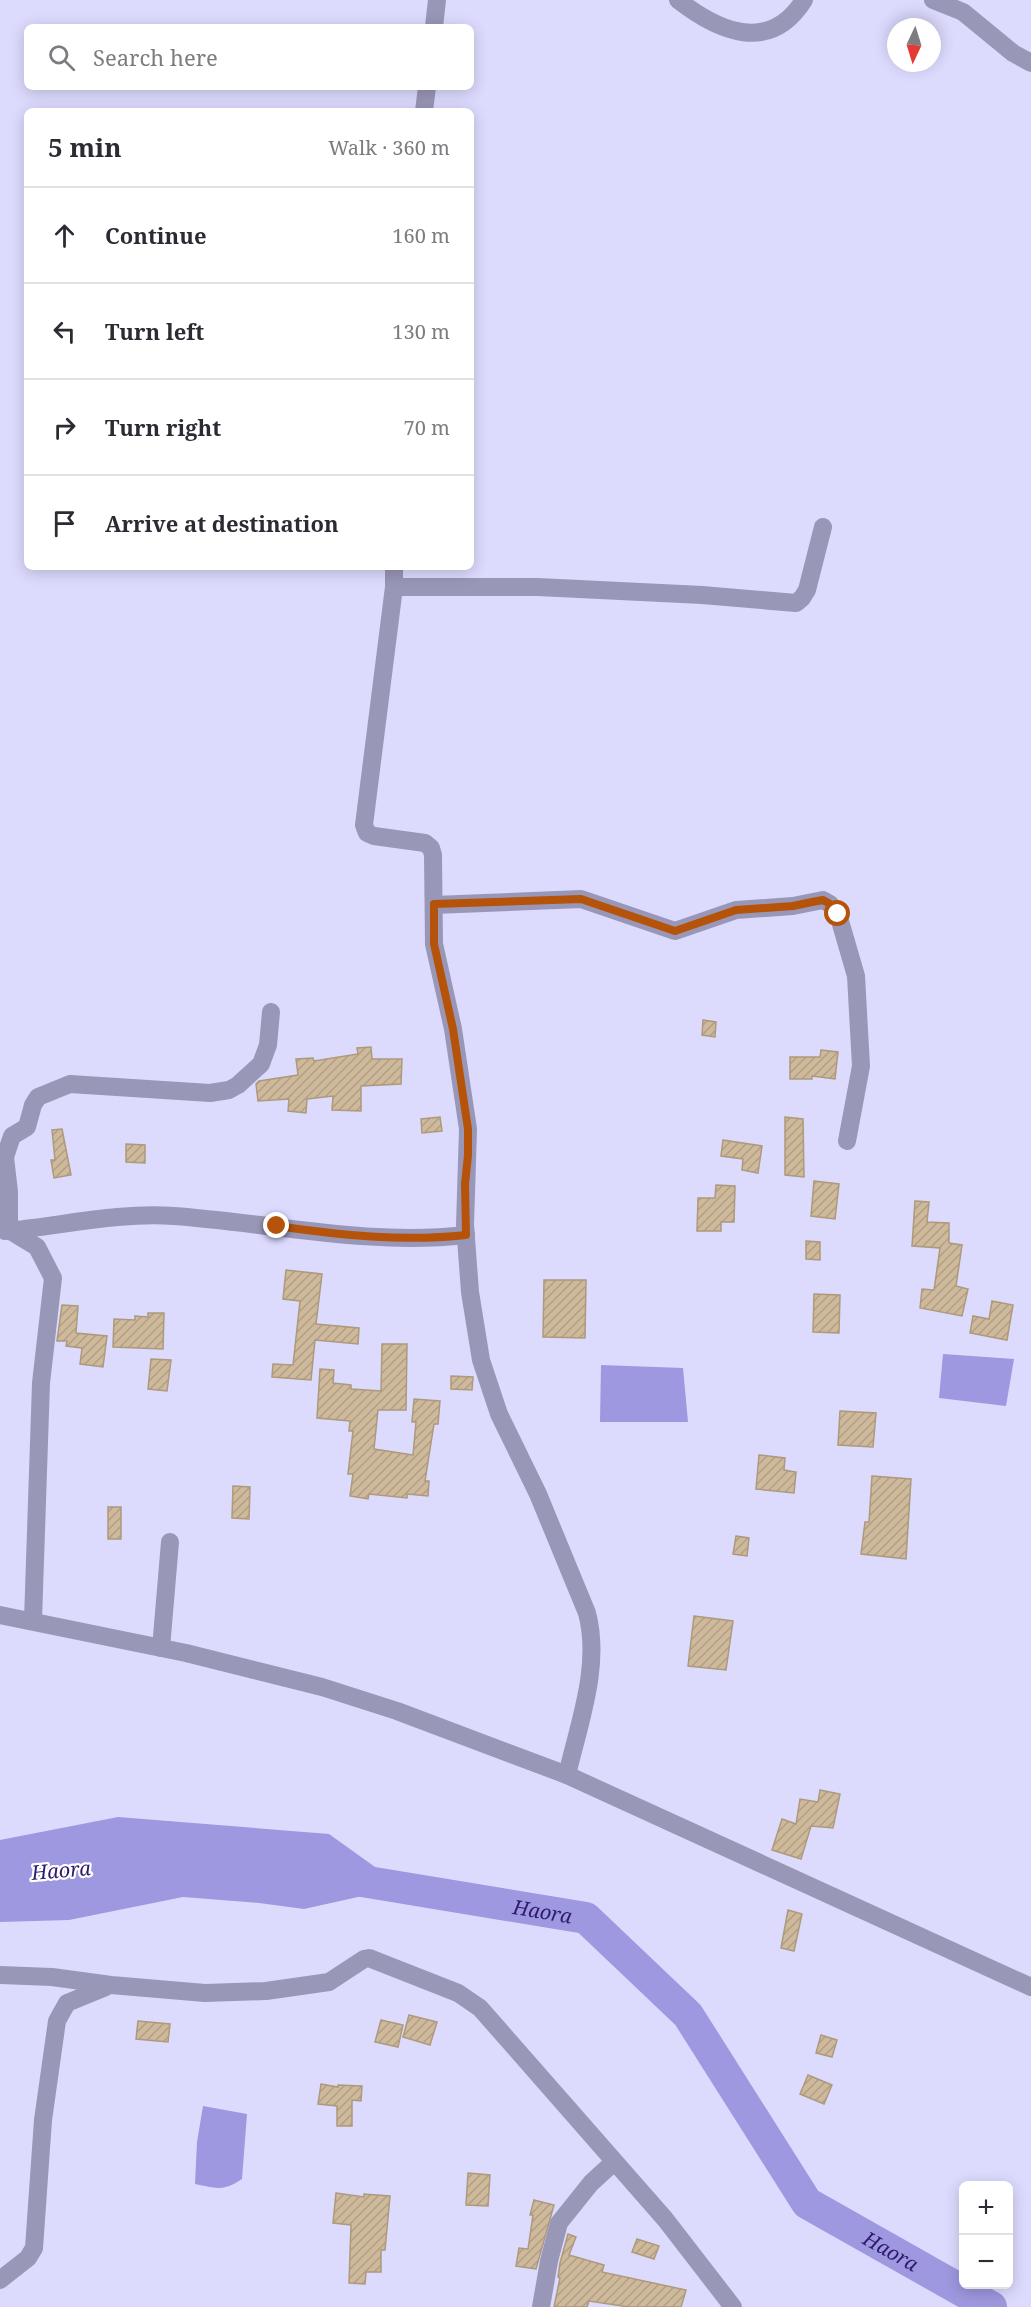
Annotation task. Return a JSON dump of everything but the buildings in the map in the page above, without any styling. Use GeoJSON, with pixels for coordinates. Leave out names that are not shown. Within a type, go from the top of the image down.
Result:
{"type":"FeatureCollection","features":[{"type":"Feature","properties":{"kind":"street"},"geometry":{"type":"LineString","coordinates":[[434,24],[437,0]]}},
{"type":"Feature","properties":{"kind":"street"},"geometry":{"type":"LineString","coordinates":[[678,0],[699,17],[710,22],[729,29],[758,34],[790,20],[804,0]]}},
{"type":"Feature","properties":{"kind":"street"},"geometry":{"type":"LineString","coordinates":[[933,0],[963,12],[1006,47],[1031,63]]}},
{"type":"Feature","properties":{"kind":"street"},"geometry":{"type":"LineString","coordinates":[[424,108],[427,90]]}},
{"type":"Feature","properties":{"kind":"street"},"geometry":{"type":"LineString","coordinates":[[394,587],[538,587],[702,595],[796,603],[807,590],[823,528]]}},
{"type":"Feature","properties":{"kind":"street"},"geometry":{"type":"LineString","coordinates":[[394,570],[394,587],[364,825],[367,833],[374,836],[425,843],[431,848],[434,944],[453,1029],[468,1129],[465,1184],[466,1235],[470,1292],[481,1360],[500,1414],[538,1494],[587,1613],[593,1634],[590,1672],[567,1776]]}},
{"type":"Feature","properties":{"kind":"street"},"geometry":{"type":"LineString","coordinates":[[434,904],[581,899],[675,931],[736,910],[793,906],[823,900],[830,904],[838,914],[856,976],[861,1055],[848,1141]]}},
{"type":"Feature","properties":{"kind":"street"},"geometry":{"type":"LineString","coordinates":[[5,1231],[9,1192],[5,1157],[12,1136],[27,1127],[33,1105],[38,1097],[70,1084],[210,1093],[230,1090],[261,1064],[268,1045],[271,1012]]}},
{"type":"Feature","properties":{"kind":"street"},"geometry":{"type":"LineString","coordinates":[[5,1231],[128,1216],[171,1216],[367,1237],[438,1238],[466,1235]]}},
{"type":"Feature","properties":{"kind":"street"},"geometry":{"type":"LineString","coordinates":[[5,1231],[37,1247],[53,1278],[41,1383],[33,1620]]}},
{"type":"Feature","properties":{"kind":"street"},"geometry":{"type":"LineString","coordinates":[[162,1648],[170,1542]]}},
{"type":"Feature","properties":{"kind":"street"},"geometry":{"type":"LineString","coordinates":[[0,1615],[162,1648],[322,1687],[396,1711],[567,1776],[1031,1987]]}},
{"type":"Feature","properties":{"kind":"street"},"geometry":{"type":"LineString","coordinates":[[0,1976],[52,1977],[111,1985],[205,1993],[266,1991],[329,1982],[364,1959],[375,1959],[458,1993],[480,2008],[665,2220],[734,2307]]}},
{"type":"Feature","properties":{"kind":"street"},"geometry":{"type":"LineString","coordinates":[[0,2280],[28,2258],[34,2247],[43,2120],[59,2015],[72,2001],[111,1985]]}},
{"type":"Feature","properties":{"kind":"street"},"geometry":{"type":"LineString","coordinates":[[541,2307],[549,2261],[559,2223],[591,2183],[614,2162]]}},
{"type":"Feature","properties":{"kind":"water"},"geometry":{"type":"Polygon","coordinates":[[[943,1354],[1014,1359],[1006,1406],[939,1398],[943,1354]]]}},
{"type":"Feature","properties":{"kind":"water"},"geometry":{"type":"Polygon","coordinates":[[[601,1365],[683,1368],[688,1422],[600,1422],[601,1365]]]}},
{"type":"Feature","properties":{"kind":"water"},"geometry":{"type":"Polygon","coordinates":[[[118,1817],[329,1834],[403,1887],[304,1909],[183,1897],[69,1920],[0,1922],[0,1840],[118,1817]]]}},
{"type":"Feature","properties":{"kind":"water"},"geometry":{"type":"Polygon","coordinates":[[[203,2106],[247,2114],[242,2179],[230,2186],[214,2188],[195,2184],[197,2142],[203,2106]]]}},
{"type":"Feature","properties":{"kind":"waterway","name":"Haora"},"geometry":{"type":"LineString","coordinates":[[362,1881],[586,1918],[688,2015],[807,2203],[991,2307]]}},
{"type":"Feature","properties":{"kind":"route"},"geometry":{"type":"LineString","coordinates":[[277,1226],[367,1237],[412,1239],[466,1235],[465,1184],[468,1129],[460,1067],[445,987],[434,944],[434,904],[581,899],[675,931],[736,910],[793,906],[823,900],[830,904],[838,914]]}}]}
